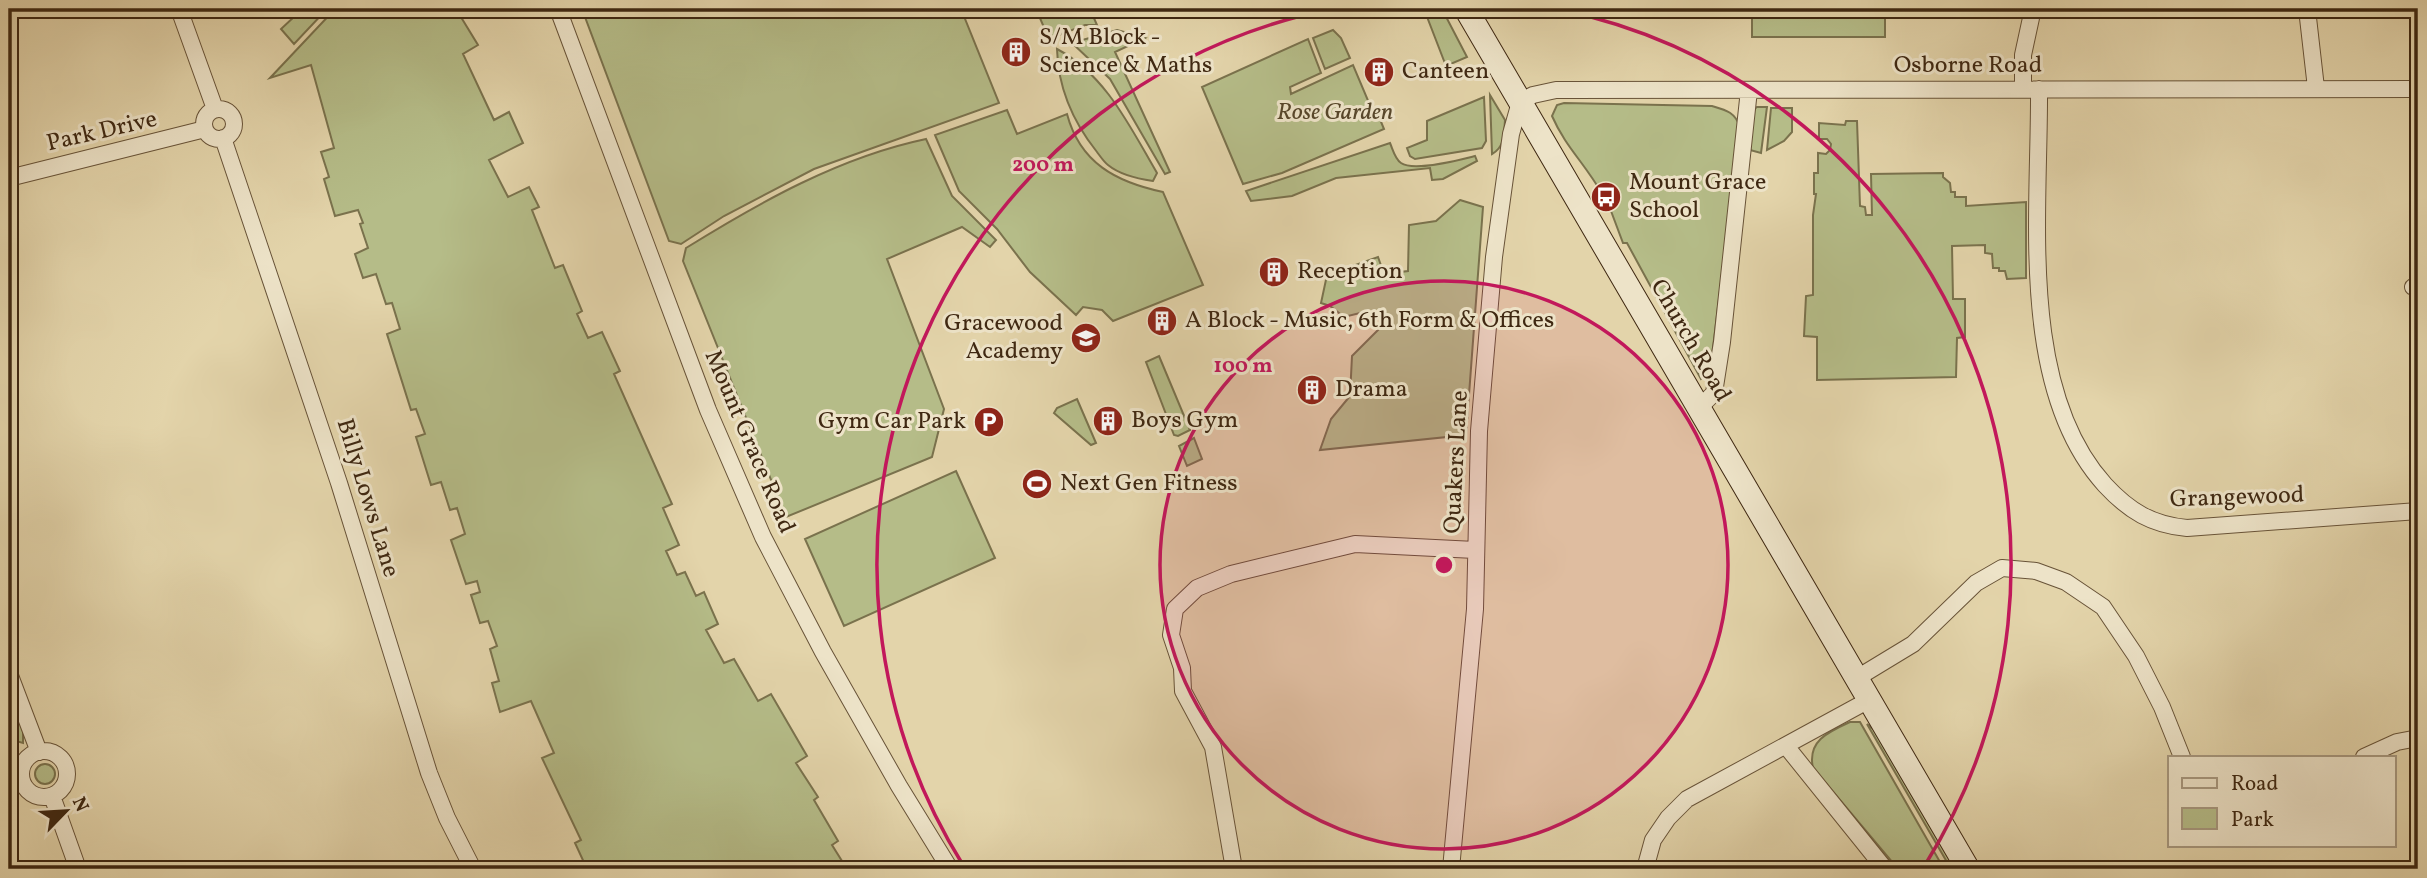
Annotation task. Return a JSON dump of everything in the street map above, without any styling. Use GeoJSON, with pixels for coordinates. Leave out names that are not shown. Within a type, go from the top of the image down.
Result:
{"type":"FeatureCollection","features":[{"type":"Feature","properties":{"kind":"street","name":"Billy Lows Lane"},"geometry":{"type":"LineString","coordinates":[[179,9],[215,109],[227,112],[233,120],[233,129],[223,138],[340,483],[429,773],[447,818],[473,869]]}},
{"type":"Feature","properties":{"kind":"street","name":"Mount Grace Road"},"geometry":{"type":"LineString","coordinates":[[558,9],[708,410],[763,537],[854,708],[950,869]]}},
{"type":"Feature","properties":{"kind":"street","name":"Church Road"},"geometry":{"type":"LineString","coordinates":[[1466,9],[1968,869]]}},
{"type":"Feature","properties":{"kind":"street","name":"Grangewood"},"geometry":{"type":"LineString","coordinates":[[2031,9],[2023,55],[2031,89],[2040,312],[2060,408],[2069,432],[2088,466],[2120,502],[2136,513],[2170,526],[2187,528],[2418,511]]}},
{"type":"Feature","properties":{"kind":"street"},"geometry":{"type":"LineString","coordinates":[[2307,9],[2316,88]]}},
{"type":"Feature","properties":{"kind":"street","name":"Osborne Road"},"geometry":{"type":"LineString","coordinates":[[1520,102],[1533,94],[1556,90],[2418,89]]}},
{"type":"Feature","properties":{"kind":"street"},"geometry":{"type":"LineString","coordinates":[[1699,408],[1714,393],[1749,90]]}},
{"type":"Feature","properties":{"kind":"street","name":"Quakers Lane"},"geometry":{"type":"LineString","coordinates":[[1451,869],[1475,610],[1479,431],[1494,257],[1511,134],[1520,102]]}},
{"type":"Feature","properties":{"kind":"street"},"geometry":{"type":"LineString","coordinates":[[215,109],[204,120],[205,129],[214,138],[223,138]]}},
{"type":"Feature","properties":{"kind":"street","name":"Park Drive"},"geometry":{"type":"LineString","coordinates":[[9,178],[205,129]]}},
{"type":"Feature","properties":{"kind":"street"},"geometry":{"type":"LineString","coordinates":[[1234,869],[1213,747],[1183,691],[1182,668],[1171,635],[1175,610],[1198,588],[1231,574],[1354,544],[1475,550]]}},
{"type":"Feature","properties":{"kind":"street"},"geometry":{"type":"LineString","coordinates":[[1857,678],[1913,644],[1976,583],[2002,568],[2036,571],[2066,582],[2103,607],[2136,656],[2162,707],[2182,756]]}},
{"type":"Feature","properties":{"kind":"street"},"geometry":{"type":"LineString","coordinates":[[9,673],[39,752]]}},
{"type":"Feature","properties":{"kind":"street"},"geometry":{"type":"LineString","coordinates":[[1646,869],[1653,840],[1668,818],[1687,799],[1869,700]]}},
{"type":"Feature","properties":{"kind":"street"},"geometry":{"type":"LineString","coordinates":[[2366,756],[2397,742],[2418,738]]}},
{"type":"Feature","properties":{"kind":"street"},"geometry":{"type":"LineString","coordinates":[[1786,746],[1885,869]]}},
{"type":"Feature","properties":{"kind":"street"},"geometry":{"type":"LineString","coordinates":[[46,751],[61,758],[67,771],[64,786],[52,796],[38,797],[16,787],[22,766],[32,755],[46,751]]}},
{"type":"Feature","properties":{"kind":"street"},"geometry":{"type":"LineString","coordinates":[[52,796],[78,869]]}},
{"type":"Feature","properties":{"kind":"green space"},"geometry":{"type":"Polygon","coordinates":[[[289,9],[327,9],[294,44],[281,29],[296,15],[289,9]]]}},
{"type":"Feature","properties":{"kind":"green space"},"geometry":{"type":"Polygon","coordinates":[[[335,9],[456,9],[478,45],[463,54],[494,120],[509,112],[523,143],[489,160],[508,197],[529,187],[539,207],[532,210],[555,268],[563,265],[582,311],[577,314],[588,338],[602,332],[620,371],[614,374],[672,504],[663,508],[679,545],[666,551],[677,575],[685,572],[696,596],[704,592],[718,624],[706,630],[724,663],[734,659],[758,701],[771,694],[807,756],[796,763],[818,797],[814,800],[838,841],[832,845],[847,869],[587,869],[575,843],[581,840],[542,758],[554,753],[531,701],[500,712],[492,683],[499,681],[490,649],[497,646],[488,621],[480,623],[471,595],[480,592],[477,581],[466,584],[451,540],[465,534],[457,508],[450,510],[441,482],[431,485],[416,437],[425,434],[416,409],[411,410],[387,334],[400,329],[392,303],[386,304],[376,274],[363,278],[355,254],[368,248],[358,210],[335,216],[324,179],[329,177],[321,152],[334,148],[311,65],[270,78],[335,9]]]}},
{"type":"Feature","properties":{"kind":"green space"},"geometry":{"type":"Polygon","coordinates":[[[582,9],[961,9],[999,103],[814,169],[724,216],[681,244],[669,241],[582,9]]]}},
{"type":"Feature","properties":{"kind":"green space"},"geometry":{"type":"Polygon","coordinates":[[[1036,9],[1090,9],[1097,25],[1085,25],[1049,39],[1036,9]]]}},
{"type":"Feature","properties":{"kind":"green space"},"geometry":{"type":"Polygon","coordinates":[[[1424,9],[1442,9],[1467,57],[1446,66],[1424,9]]]}},
{"type":"Feature","properties":{"kind":"green space"},"geometry":{"type":"Polygon","coordinates":[[[1752,9],[1885,9],[1885,37],[1752,37],[1752,9]]]}},
{"type":"Feature","properties":{"kind":"green space"},"geometry":{"type":"Polygon","coordinates":[[[1117,30],[1145,38],[1115,52],[1170,172],[1165,174],[1110,79],[1072,43],[1117,30]]]}},
{"type":"Feature","properties":{"kind":"green space"},"geometry":{"type":"Polygon","coordinates":[[[1333,30],[1341,38],[1350,58],[1325,69],[1313,38],[1333,30]]]}},
{"type":"Feature","properties":{"kind":"green space","name":"Rose Garden"},"geometry":{"type":"Polygon","coordinates":[[[1308,39],[1321,73],[1290,87],[1291,94],[1353,65],[1369,103],[1377,112],[1384,129],[1282,173],[1243,184],[1202,87],[1308,39]]]}},
{"type":"Feature","properties":{"kind":"green space"},"geometry":{"type":"Polygon","coordinates":[[[1057,49],[1090,73],[1115,104],[1157,173],[1153,181],[1129,176],[1113,168],[1088,141],[1068,104],[1060,77],[1057,49]]]}},
{"type":"Feature","properties":{"kind":"green space"},"geometry":{"type":"Polygon","coordinates":[[[1490,95],[1505,120],[1502,144],[1492,154],[1490,95]]]}},
{"type":"Feature","properties":{"kind":"green space"},"geometry":{"type":"Polygon","coordinates":[[[1484,97],[1486,141],[1482,148],[1415,159],[1410,156],[1407,148],[1427,140],[1427,121],[1484,97]]]}},
{"type":"Feature","properties":{"kind":"green space"},"geometry":{"type":"Polygon","coordinates":[[[1557,105],[1712,106],[1729,112],[1738,122],[1740,127],[1710,372],[1701,379],[1627,243],[1623,243],[1608,203],[1611,201],[1605,190],[1601,192],[1557,127],[1552,116],[1557,105]]]}},
{"type":"Feature","properties":{"kind":"green space"},"geometry":{"type":"Polygon","coordinates":[[[1767,107],[1761,153],[1750,150],[1753,110],[1767,107]]]}},
{"type":"Feature","properties":{"kind":"green space"},"geometry":{"type":"Polygon","coordinates":[[[1771,108],[1792,108],[1792,132],[1784,141],[1767,150],[1771,108]]]}},
{"type":"Feature","properties":{"kind":"green space"},"geometry":{"type":"Polygon","coordinates":[[[1007,110],[1017,134],[1067,114],[1081,145],[1102,168],[1130,182],[1163,192],[1203,285],[1113,321],[1102,310],[1083,307],[1076,315],[1030,272],[997,229],[959,191],[935,135],[1007,110]]]}},
{"type":"Feature","properties":{"kind":"green space"},"geometry":{"type":"Polygon","coordinates":[[[1846,121],[1857,121],[1860,206],[1865,207],[1866,215],[1872,215],[1871,174],[1943,173],[1943,177],[1950,183],[1951,192],[1955,192],[1955,197],[1966,197],[1966,206],[2026,202],[2026,278],[2007,279],[2005,271],[1993,268],[1992,254],[1985,253],[1985,245],[1952,246],[1953,299],[1965,299],[1965,337],[1957,338],[1956,377],[1817,380],[1817,337],[1804,336],[1806,296],[1813,295],[1813,215],[1816,194],[1814,173],[1818,173],[1818,153],[1826,154],[1831,144],[1827,139],[1819,139],[1819,123],[1845,125],[1846,121]]]}},
{"type":"Feature","properties":{"kind":"green space"},"geometry":{"type":"Polygon","coordinates":[[[926,139],[952,196],[996,240],[990,247],[962,227],[887,259],[944,409],[932,457],[786,517],[683,261],[686,248],[772,198],[832,169],[894,147],[926,139]]]}},
{"type":"Feature","properties":{"kind":"green space"},"geometry":{"type":"Polygon","coordinates":[[[1390,143],[1397,159],[1407,165],[1437,164],[1475,156],[1477,161],[1443,179],[1432,180],[1430,168],[1336,178],[1292,196],[1251,201],[1246,191],[1390,143]]]}},
{"type":"Feature","properties":{"kind":"green space"},"geometry":{"type":"Polygon","coordinates":[[[1460,200],[1483,207],[1466,435],[1320,450],[1331,419],[1350,396],[1352,356],[1380,328],[1382,319],[1364,312],[1344,317],[1330,306],[1321,303],[1327,275],[1378,257],[1384,274],[1408,271],[1409,225],[1436,221],[1460,200]]]}},
{"type":"Feature","properties":{"kind":"green space"},"geometry":{"type":"Polygon","coordinates":[[[1159,356],[1190,430],[1178,436],[1174,435],[1146,362],[1159,356]]]}},
{"type":"Feature","properties":{"kind":"green space"},"geometry":{"type":"Polygon","coordinates":[[[1077,399],[1096,443],[1091,445],[1054,413],[1057,408],[1077,399]]]}},
{"type":"Feature","properties":{"kind":"green space"},"geometry":{"type":"Polygon","coordinates":[[[1194,438],[1202,459],[1187,466],[1179,446],[1194,438]]]}},
{"type":"Feature","properties":{"kind":"green space"},"geometry":{"type":"Polygon","coordinates":[[[956,471],[995,558],[844,626],[805,539],[956,471]]]}},
{"type":"Feature","properties":{"kind":"green space"},"geometry":{"type":"Polygon","coordinates":[[[9,697],[23,731],[23,743],[9,739],[9,697]]]}},
{"type":"Feature","properties":{"kind":"green space"},"geometry":{"type":"Polygon","coordinates":[[[1850,722],[1860,722],[1944,869],[1898,869],[1813,768],[1813,751],[1816,744],[1827,734],[1850,722]]]}},
{"type":"Feature","properties":{"kind":"green space"},"geometry":{"type":"Polygon","coordinates":[[[1867,724],[1876,731],[1956,869],[1951,869],[1867,724]]]}},
{"type":"Feature","properties":{"kind":"green space"},"geometry":{"type":"Polygon","coordinates":[[[45,764],[52,767],[55,774],[52,781],[45,784],[38,781],[35,774],[38,767],[45,764]]]}},
{"type":"Feature","properties":{"kind":"place","name":"S/M Block - Science & Maths"},"geometry":{"type":"Point","coordinates":[1016,52]}},
{"type":"Feature","properties":{"kind":"place","name":"Canteen"},"geometry":{"type":"Point","coordinates":[1379,72]}},
{"type":"Feature","properties":{"kind":"place","name":"Mount Grace School"},"geometry":{"type":"Point","coordinates":[1606,197]}},
{"type":"Feature","properties":{"kind":"place","name":"Reception"},"geometry":{"type":"Point","coordinates":[1274,272]}},
{"type":"Feature","properties":{"kind":"place","name":"A Block - Music, 6th Form & Offices"},"geometry":{"type":"Point","coordinates":[1162,321]}},
{"type":"Feature","properties":{"kind":"place","name":"Gracewood Academy"},"geometry":{"type":"Point","coordinates":[1086,338]}},
{"type":"Feature","properties":{"kind":"place","name":"Drama"},"geometry":{"type":"Point","coordinates":[1312,390]}},
{"type":"Feature","properties":{"kind":"place","name":"Boys Gym"},"geometry":{"type":"Point","coordinates":[1108,421]}},
{"type":"Feature","properties":{"kind":"place","name":"Gym Car Park"},"geometry":{"type":"Point","coordinates":[989,422]}},
{"type":"Feature","properties":{"kind":"place","name":"Next Gen Fitness"},"geometry":{"type":"Point","coordinates":[1037,484]}}]}
